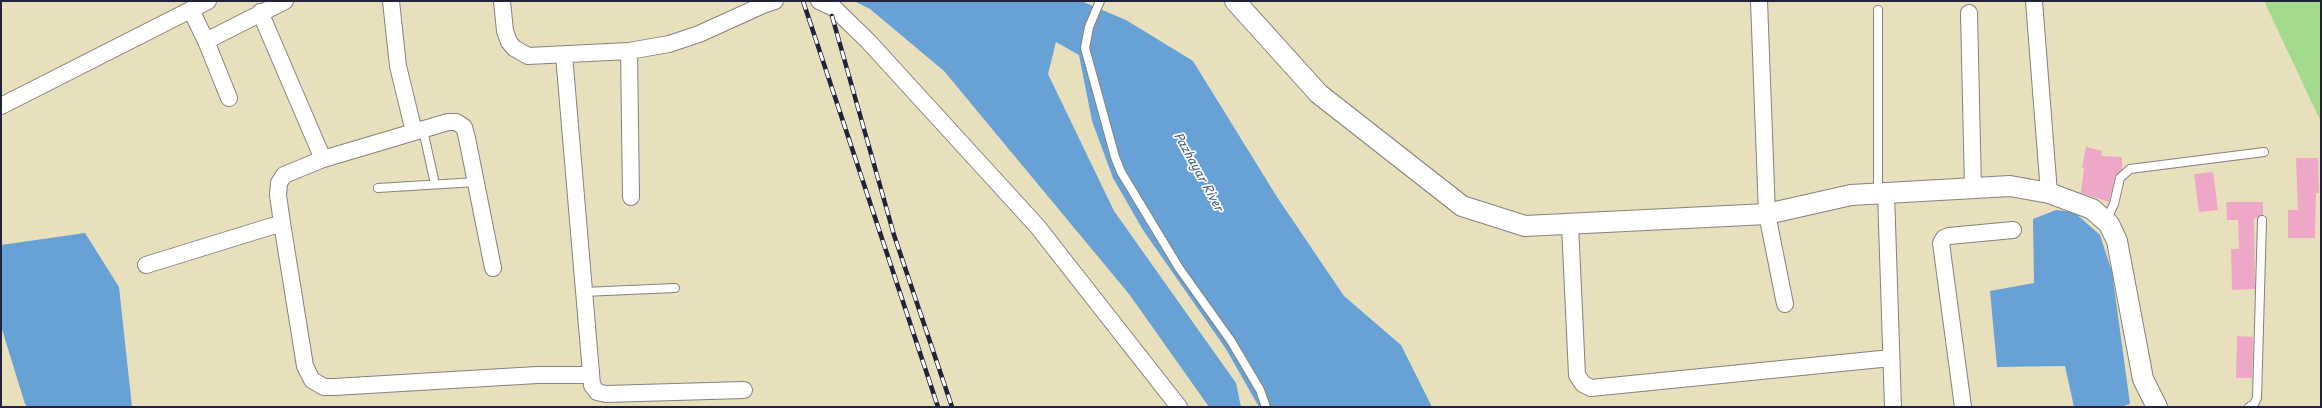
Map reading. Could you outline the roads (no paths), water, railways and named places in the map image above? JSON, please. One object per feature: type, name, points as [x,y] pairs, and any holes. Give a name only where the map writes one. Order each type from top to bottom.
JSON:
[{"type":"street","points":[[1,106],[208,1]]},
{"type":"street","points":[[206,41],[260,12],[285,1]]},
{"type":"street","points":[[391,1],[398,66],[418,131]]},
{"type":"street","points":[[502,1],[505,31],[514,48],[528,56],[629,51],[669,44],[699,34],[763,4],[775,1]]},
{"type":"street","points":[[819,1],[834,8],[868,41],[1038,226],[1179,407]]},
{"type":"street","points":[[1235,1],[1319,94],[1462,206],[1525,226],[1570,225],[1767,214],[1851,195],[2010,186],[2049,193],[2092,209],[2106,221],[2118,240],[2143,379],[2157,407]]},
{"type":"street","points":[[1759,1],[1767,214],[1784,304]]},
{"type":"street","points":[[2034,1],[2049,193]]},
{"type":"street","points":[[191,10],[206,41],[229,98]]},
{"type":"street","points":[[260,12],[323,159]]},
{"type":"street","points":[[1969,13],[1973,188]]},
{"type":"street","points":[[629,51],[631,197]]},
{"type":"street","points":[[564,55],[592,385],[598,392],[606,394],[744,390]]},
{"type":"street","points":[[493,268],[464,127],[456,122],[448,122],[323,159],[284,175],[279,183],[278,195],[305,366],[312,380],[324,387],[537,375],[590,375]]},
{"type":"street","points":[[1882,194],[1893,407]]},
{"type":"street","points":[[146,265],[282,223]]},
{"type":"street","points":[[1570,225],[1577,375],[1582,384],[1591,388],[1891,358]]},
{"type":"street","points":[[1963,407],[1941,243],[1944,238],[1949,236],[2013,230]]},
{"type":"lane","points":[[1100,1],[1089,27],[1086,48],[1121,172],[1179,268],[1231,341],[1260,390],[1266,407]]},
{"type":"lane","points":[[1878,10],[1882,194]]},
{"type":"lane","points":[[418,131],[435,184]]},
{"type":"lane","points":[[2106,221],[2114,204],[2120,178],[2130,169],[2264,152]]},
{"type":"lane","points":[[378,188],[476,182]]},
{"type":"lane","points":[[2249,407],[2254,404],[2257,398],[2262,220]]},
{"type":"lane","points":[[583,292],[675,288]]},
{"type":"water","name":"Pazhayar River","points":[[854,1],[1081,1],[1126,20],[1193,61],[1277,197],[1344,296],[1401,345],[1432,407],[1259,407],[1226,349],[1143,230],[1113,178],[1092,121],[1079,55],[1056,42],[1048,74],[1114,211],[1236,383],[1241,407],[1209,407],[1129,294],[944,71],[870,9]]},
{"type":"water","points":[[2056,210],[2074,212],[2100,235],[2112,272],[2130,404],[2120,407],[2074,407],[2065,366],[1997,367],[1990,291],[2034,283],[2033,219]]},
{"type":"water","points":[[85,233],[119,287],[132,407],[28,407],[25,404],[1,326],[1,245]]},
{"type":"railway","points":[[803,1],[938,407]]},
{"type":"railway","points":[[832,16],[894,235],[952,407]]}]
